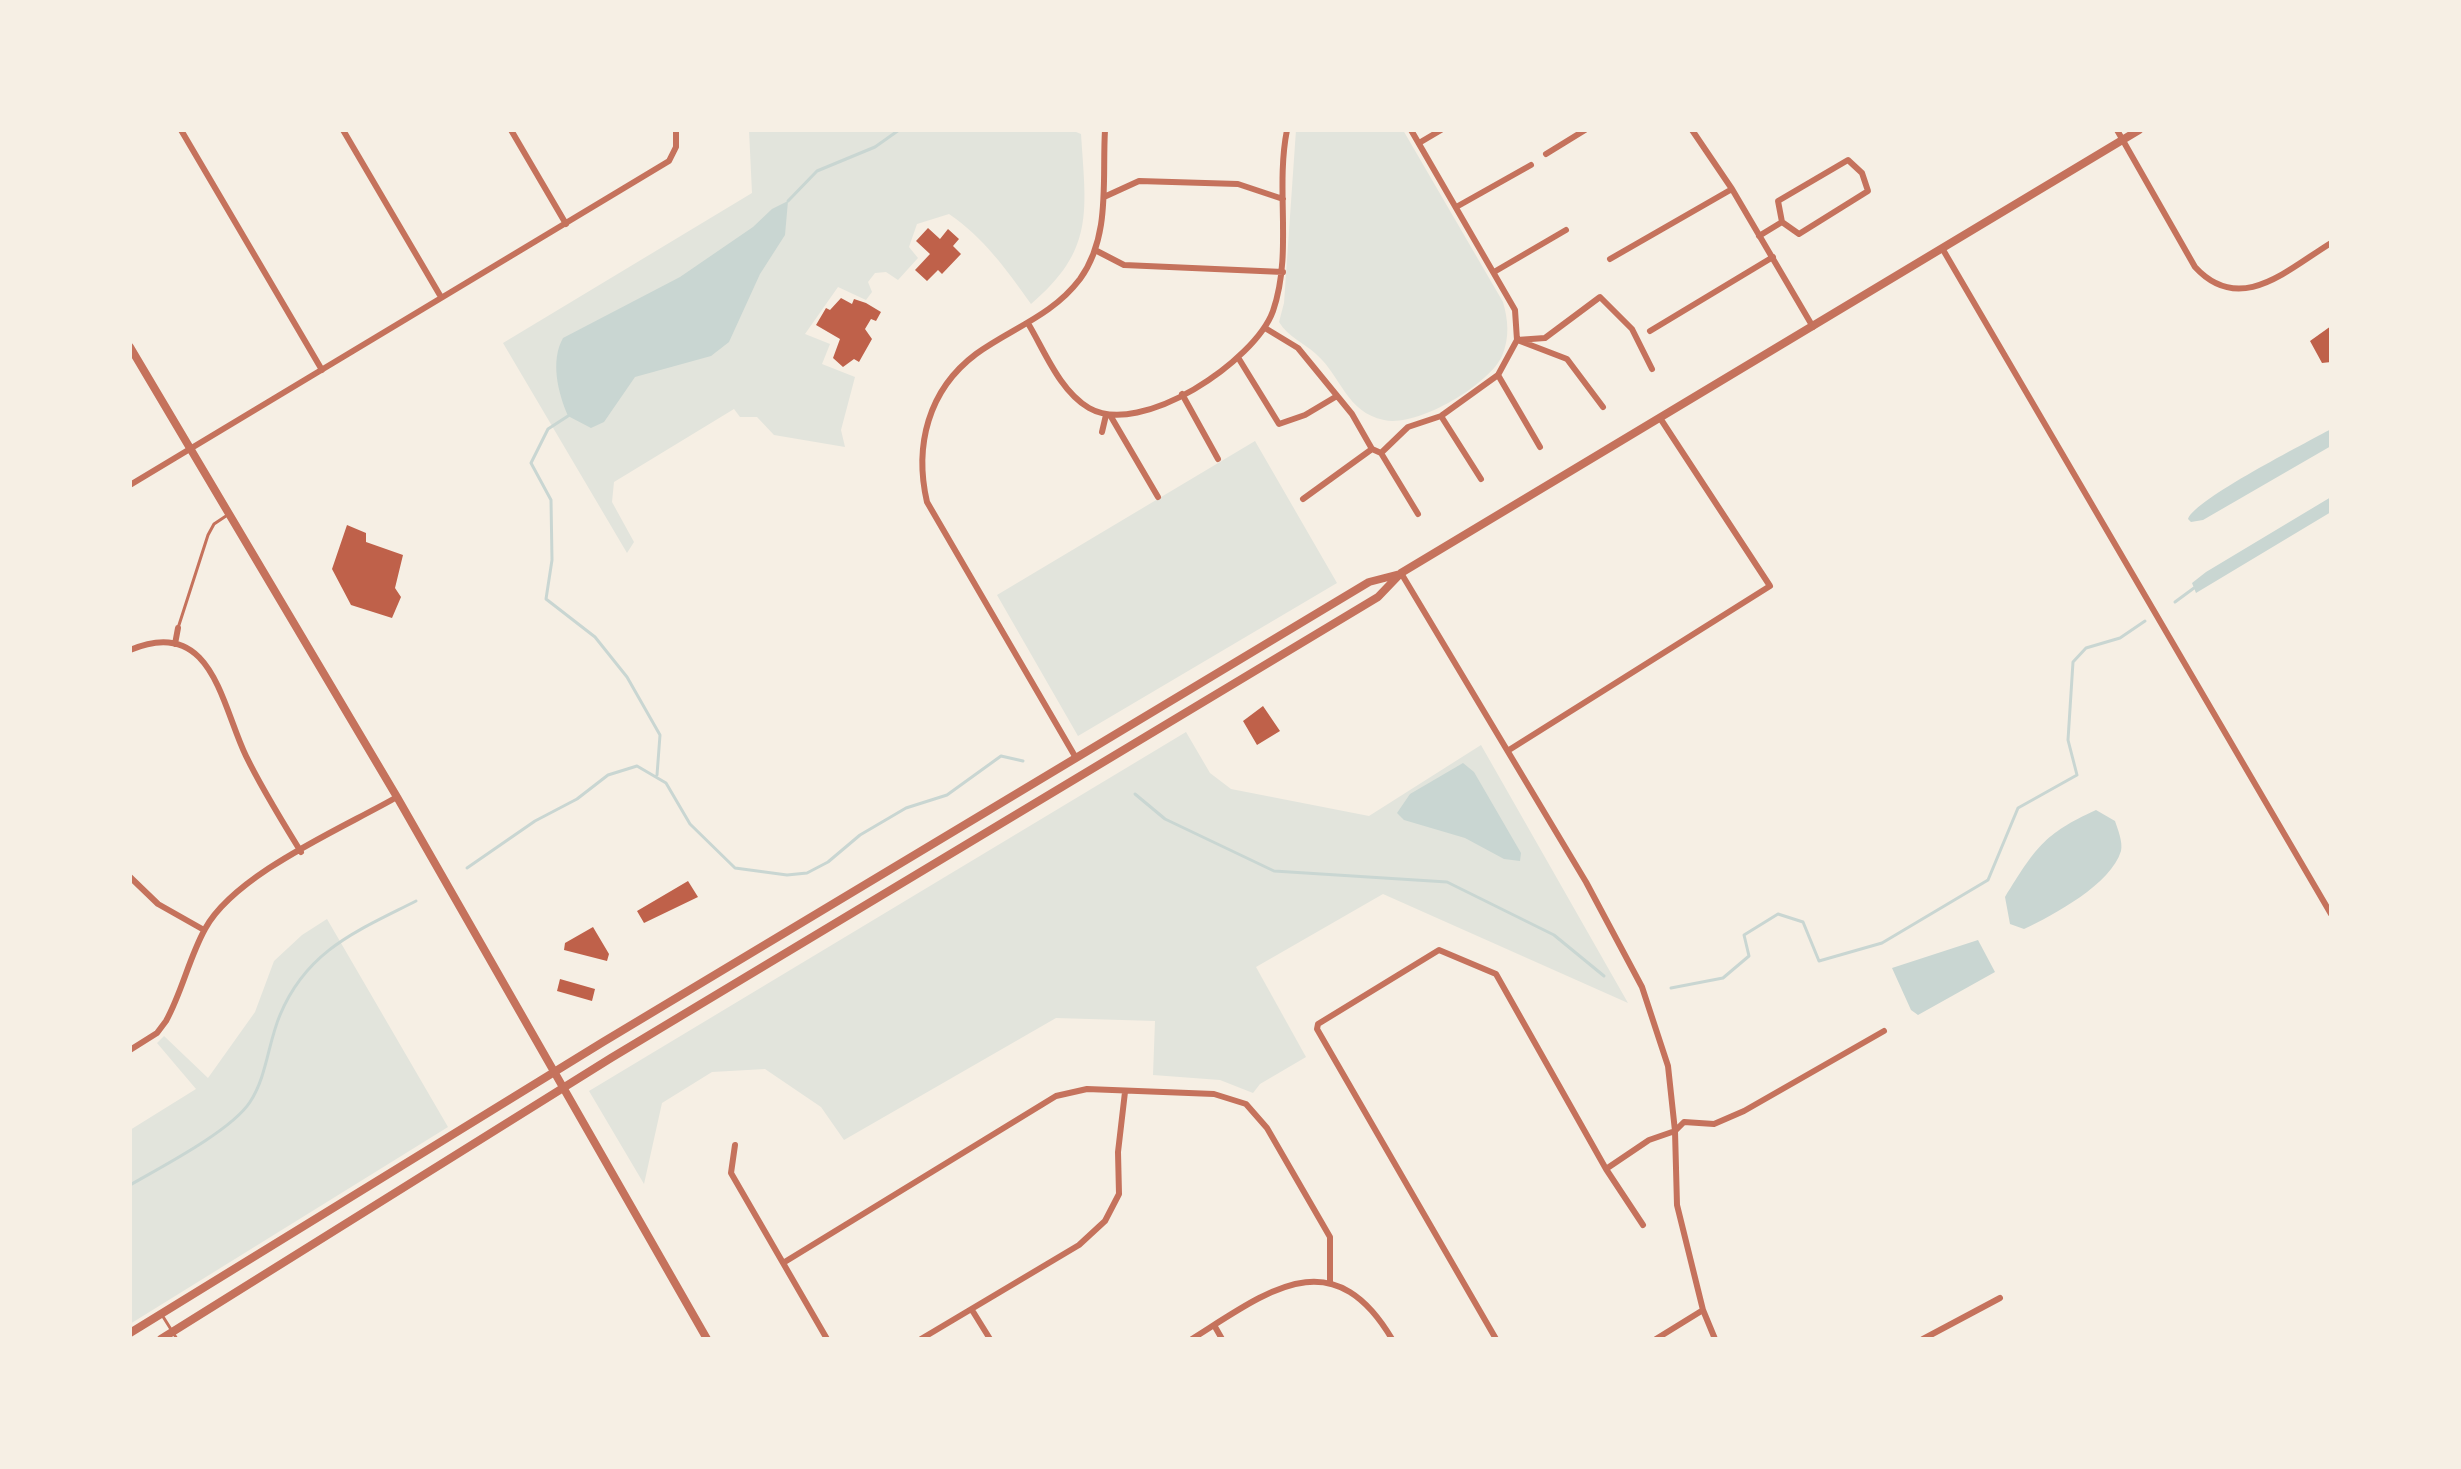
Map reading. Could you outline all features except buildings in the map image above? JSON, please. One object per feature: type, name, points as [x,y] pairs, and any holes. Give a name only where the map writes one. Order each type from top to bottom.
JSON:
[{"type":"street","points":[[181,130],[322,370]]},
{"type":"street","points":[[343,130],[441,297]]},
{"type":"street","points":[[511,130],[566,224]]},
{"type":"street","points":[[130,485],[669,161],[676,147],[676,130]]},
{"type":"street","points":[[1085,772],[927,502],[921,479],[921,441],[947,383],[976,355],[1029,325],[1057,304],[1081,278],[1095,250],[1104,197],[1105,130]]},
{"type":"street","points":[[1029,325],[1065,387],[1088,407],[1108,415],[1129,416],[1149,412],[1239,359],[1265,328],[1283,272],[1287,130]]},
{"type":"street","points":[[1381,453],[1408,427],[1441,416],[1498,375],[1517,340],[1515,310],[1458,206],[1411,130]]},
{"type":"street","points":[[1419,143],[1441,130]]},
{"type":"street","points":[[1546,154],[1585,130]]},
{"type":"street","points":[[1692,130],[1732,189],[1813,327]]},
{"type":"street","points":[[2117,130],[2195,267],[2210,283],[2229,290],[2257,288],[2331,243]]},
{"type":"street","points":[[130,1333],[553,1072],[1369,582],[1401,573],[2139,130]]},
{"type":"street","points":[[1848,160],[1862,173],[1868,191],[1799,234],[1782,222],[1778,201],[1848,160]]},
{"type":"street","points":[[1458,206],[1531,165]]},
{"type":"street","points":[[1104,197],[1139,181],[1238,184],[1283,199]]},
{"type":"street","points":[[1610,259],[1732,189]]},
{"type":"street","points":[[1759,236],[1782,222]]},
{"type":"street","points":[[1494,272],[1566,230]]},
{"type":"street","points":[[1942,248],[2331,914]]},
{"type":"street","points":[[1095,250],[1124,265],[1283,272]]},
{"type":"street","points":[[1650,331],[1773,257]]},
{"type":"street","points":[[1517,340],[1545,338],[1600,297],[1632,329],[1652,369]]},
{"type":"street","points":[[1265,328],[1298,348],[1337,396],[1372,449],[1381,453],[1418,514]]},
{"type":"street","points":[[1517,340],[1567,359],[1603,407]]},
{"type":"street","points":[[130,347],[397,797],[707,1339]]},
{"type":"street","points":[[1239,359],[1279,424],[1317,409],[1337,396]]},
{"type":"street","points":[[1498,375],[1540,447]]},
{"type":"street","points":[[1182,394],[1218,459]]},
{"type":"street","points":[[1102,432],[1108,415]]},
{"type":"street","points":[[1108,415],[1158,497]]},
{"type":"street","points":[[1441,416],[1481,479]]},
{"type":"street","points":[[1509,750],[1770,586],[1660,418]]},
{"type":"street","points":[[1303,499],[1372,449]]},
{"type":"street","points":[[1401,573],[1621,942],[1642,987],[1668,1066],[1675,1131],[1677,1205],[1703,1310],[1715,1339]]},
{"type":"street","points":[[161,1339],[175,1335],[562,1088],[1378,597],[1401,573]]},
{"type":"street","points":[[175,644],[178,628]]},
{"type":"street","points":[[130,650],[157,642],[175,644],[199,656],[213,673],[255,774],[301,852]]},
{"type":"street","points":[[130,1050],[157,1033],[166,1021],[204,930],[240,889],[397,797]]},
{"type":"street","points":[[130,877],[158,904],[204,930]]},
{"type":"street","points":[[1496,1339],[1317,1029],[1318,1024],[1439,950],[1496,974],[1606,1169],[1643,1225]]},
{"type":"street","points":[[1606,1169],[1649,1140],[1675,1131],[1684,1122],[1714,1124],[1744,1111],[1884,1031]]},
{"type":"street","points":[[783,1263],[1056,1096],[1087,1089],[1214,1094],[1246,1104],[1267,1128],[1330,1237],[1330,1282]]},
{"type":"street","points":[[921,1339],[1079,1245],[1105,1221],[1119,1194],[1118,1152],[1125,1092]]},
{"type":"street","points":[[735,1145],[731,1173],[827,1339]]},
{"type":"street","points":[[1192,1339],[1296,1281],[1330,1282],[1364,1299],[1392,1339]]},
{"type":"street","points":[[1923,1339],[2000,1298]]},
{"type":"street","points":[[972,1310],[990,1339]]},
{"type":"street","points":[[1656,1339],[1703,1310]]},
{"type":"street","points":[[1214,1325],[1222,1339]]},
{"type":"lane","points":[[178,628],[208,535],[214,524],[229,514]]},
{"type":"lane","points":[[161,1313],[175,1335]]},
{"type":"shaded area","points":[[749,130],[1071,130],[1081,134],[1084,185],[1082,228],[1067,265],[1031,304],[1003,266],[962,223],[949,214],[917,224],[909,247],[918,258],[898,280],[886,272],[875,273],[868,282],[872,292],[866,300],[838,287],[805,334],[830,344],[822,364],[855,377],[841,430],[845,447],[774,435],[757,417],[740,417],[734,409],[614,482],[612,502],[634,542],[627,553],[503,343],[752,193]]},
{"type":"shaded area","points":[[1296,130],[1403,130],[1503,302],[1507,329],[1502,356],[1483,379],[1450,402],[1398,421],[1371,416],[1353,402],[1325,363],[1291,336],[1279,322],[1284,303]]},
{"type":"shaded area","points":[[788,201],[785,235],[760,274],[729,342],[711,356],[635,377],[604,422],[591,428],[568,416],[556,367],[563,338],[680,277],[753,227],[772,209]]},
{"type":"shaded area","points":[[2331,429],[2331,446],[2203,520],[2191,522],[2188,519],[2195,510],[2230,485]]},
{"type":"shaded area","points":[[1255,441],[1337,583],[1078,736],[997,595]]},
{"type":"shaded area","points":[[2331,497],[2331,512],[2196,593],[2192,583],[2206,572]]},
{"type":"shaded area","points":[[1186,732],[1210,773],[1231,789],[1369,816],[1481,745],[1628,1003],[1383,894],[1256,967],[1306,1057],[1260,1084],[1253,1093],[1220,1080],[1153,1075],[1155,1021],[1056,1018],[844,1140],[821,1107],[765,1069],[712,1072],[662,1103],[644,1184],[589,1091]]},
{"type":"shaded area","points":[[1463,763],[1474,772],[1521,853],[1520,861],[1504,859],[1465,838],[1404,820],[1397,813],[1410,794]]},
{"type":"shaded area","points":[[2096,810],[2115,821],[2120,836],[2121,851],[2106,875],[2050,916],[2024,929],[2010,924],[2005,897],[2033,855],[2052,835]]},
{"type":"shaded area","points":[[327,919],[448,1127],[130,1324],[130,1130],[196,1089],[157,1043],[164,1036],[208,1078],[255,1012],[274,961],[302,935]]},
{"type":"shaded area","points":[[1978,940],[1995,972],[1918,1015],[1911,1010],[1892,968]]},
{"type":"waterway","points":[[788,201],[817,171],[875,147],[899,130]]},
{"type":"waterway","points":[[568,416],[548,429],[531,463],[551,500],[552,560],[546,599],[595,637],[627,677],[660,735],[657,775]]},
{"type":"waterway","points":[[2175,602],[2194,588]]},
{"type":"waterway","points":[[1671,988],[1723,978],[1749,956],[1744,935],[1778,914],[1803,922],[1819,961],[1882,943],[1988,880],[2018,808],[2077,775],[2068,740],[2073,662],[2086,648],[2120,638],[2145,621]]},
{"type":"waterway","points":[[467,868],[535,821],[577,799],[608,775],[637,766],[666,783],[690,824],[735,868],[787,875],[807,873],[828,862],[860,835],[906,808],[947,795],[1001,756],[1023,761]]},
{"type":"waterway","points":[[1135,794],[1165,819],[1274,871],[1447,882],[1554,935],[1604,976]]},
{"type":"waterway","points":[[130,1185],[212,1136],[241,1113],[256,1092],[280,1015],[291,993],[319,958],[354,933],[416,901]]}]
